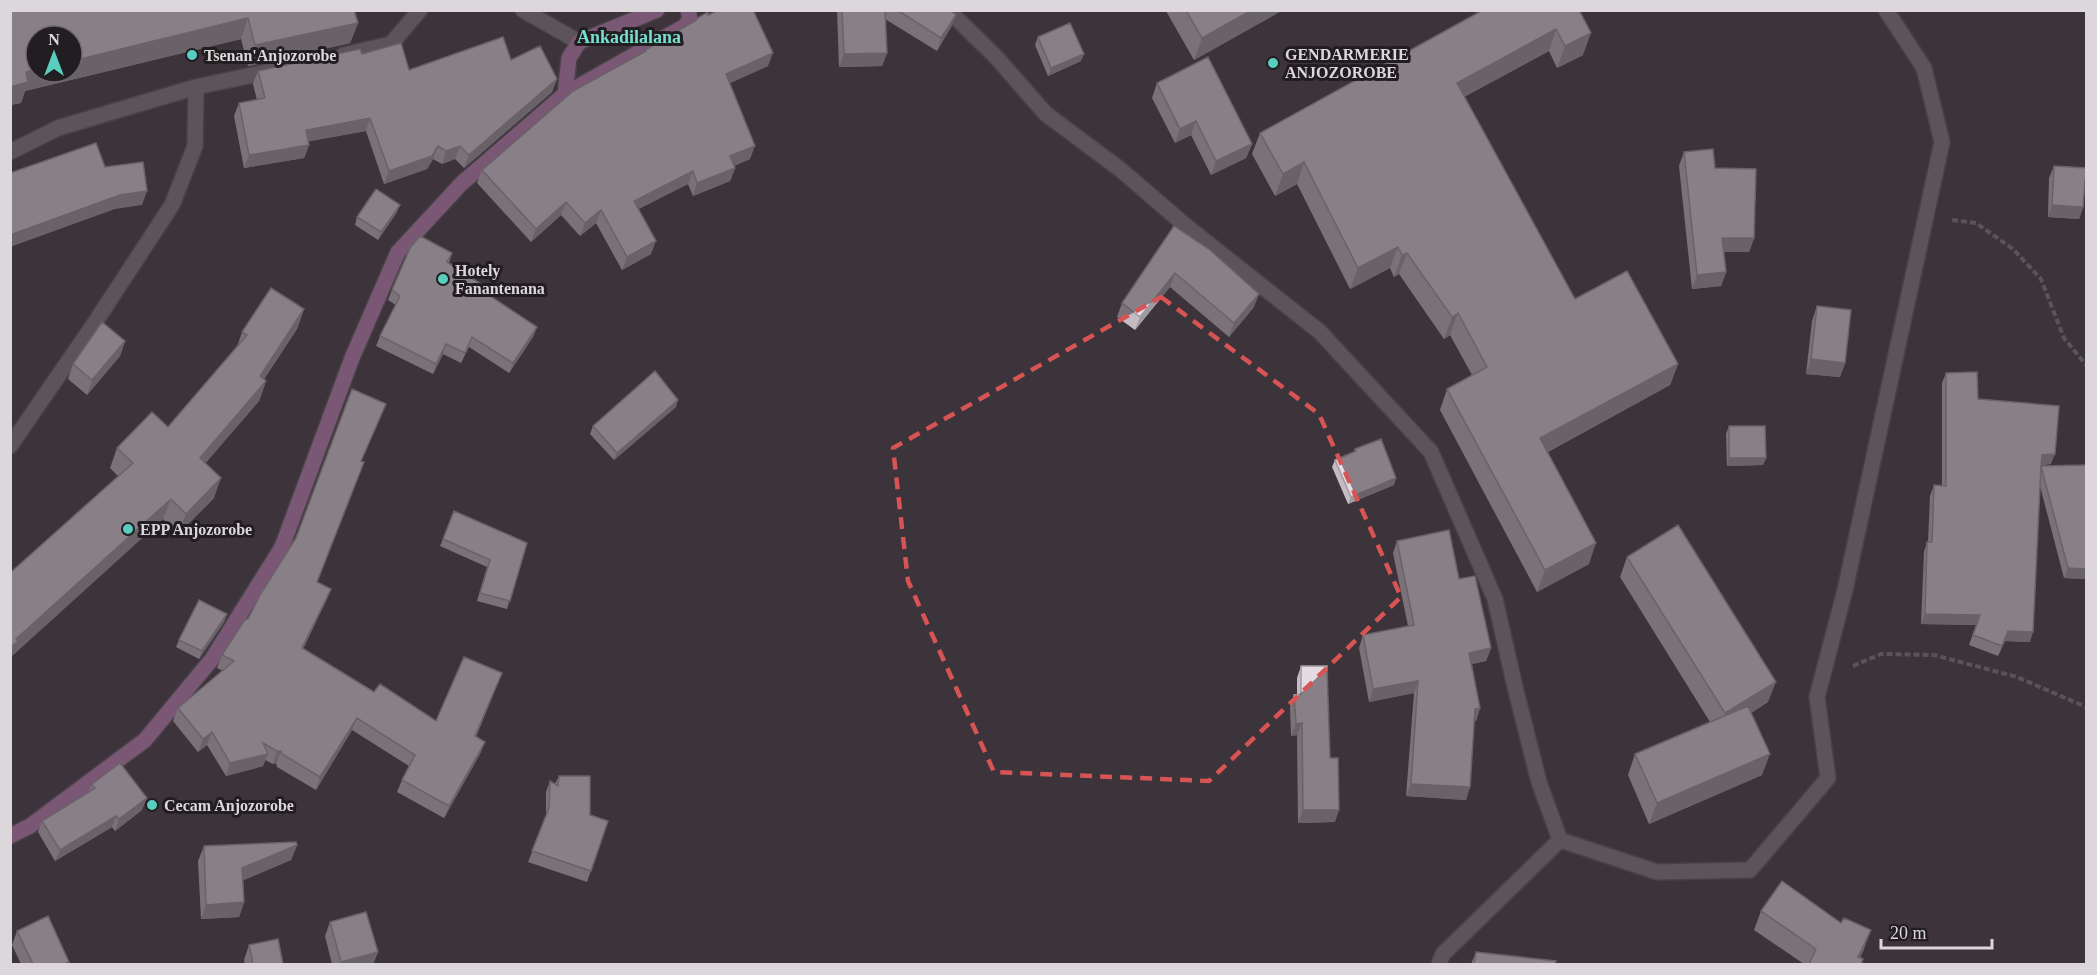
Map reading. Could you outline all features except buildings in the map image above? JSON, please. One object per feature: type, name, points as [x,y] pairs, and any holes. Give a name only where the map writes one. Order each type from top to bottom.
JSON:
[{"type":"main road","points":[[564,94],[569,58],[579,42],[657,10]]},
{"type":"main road","points":[[10,836],[30,826],[145,740],[212,659],[282,547],[352,358],[398,252],[462,183],[564,94],[685,26],[690,19],[688,10]]},
{"type":"street","points":[[333,57],[390,44],[420,10]]},
{"type":"street","points":[[523,10],[579,42]]},
{"type":"street","points":[[948,10],[996,57],[1046,114],[1121,170],[1196,234],[1320,332],[1431,452],[1495,599],[1539,783],[1560,840]]},
{"type":"street","points":[[1560,840],[1657,872],[1750,870],[1828,778],[1817,697],[1845,590],[1942,142],[1924,68],[1886,10]]},
{"type":"street","points":[[10,152],[58,128],[196,87],[288,67]]},
{"type":"street","points":[[10,446],[172,206],[195,146],[196,87]]},
{"type":"street","points":[[1439,964],[1443,954],[1560,840]]},
{"type":"path","points":[[1926,217],[1976,223],[2013,249],[2041,279],[2064,338],[2086,365]]},
{"type":"path","points":[[1817,697],[1835,673],[1881,654],[1934,655],[2017,677],[2086,706]]},
{"type":"highlighted area","points":[[1161,297],[1319,414],[1401,597],[1209,781],[994,772],[908,581],[893,448]]},
{"type":"place","name":"Tsenan'Anjozorobe","points":[[192,55]]},
{"type":"place","name":"GENDARMERIE ANJOZOROBE","points":[[1273,63]]},
{"type":"place","name":"Hotely Fanantenana","points":[[443,279]]},
{"type":"place","name":"EPP Anjozorobe","points":[[128,529]]},
{"type":"place","name":"Cecam Anjozorobe","points":[[152,805]]},
{"type":"district","name":"Ankadilalana","points":[[629,37]]}]
